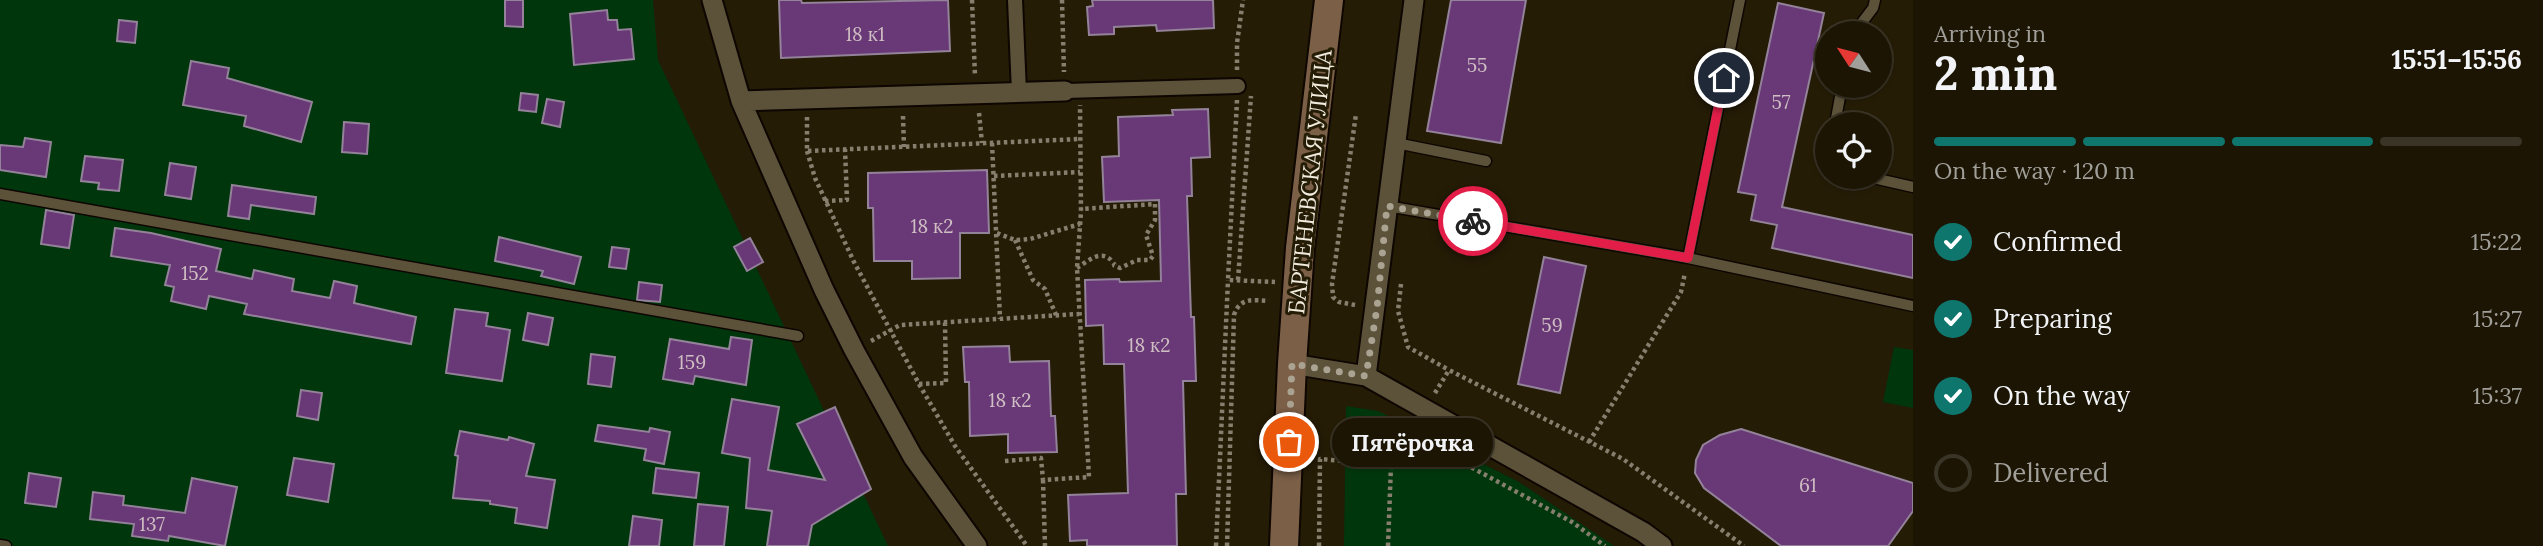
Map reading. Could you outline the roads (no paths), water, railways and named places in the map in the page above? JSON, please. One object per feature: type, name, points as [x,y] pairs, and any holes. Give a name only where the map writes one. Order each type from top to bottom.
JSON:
[{"type":"main road","name":"БАРТЕНЕВСКАЯ УЛИЦА","points":[[1284,546],[1301,234],[1329,0]]},
{"type":"street","points":[[712,0],[741,101],[794,225],[853,350],[913,457],[977,546]]},
{"type":"street","points":[[1016,0],[1019,92]]},
{"type":"street","points":[[1366,376],[1377,308],[1387,206],[1414,0]]},
{"type":"street","points":[[741,101],[1238,86]]},
{"type":"street","points":[[1292,364],[1366,376],[1643,532],[1662,546]]},
{"type":"lane","points":[[1688,258],[1740,0]]},
{"type":"lane","points":[[1863,21],[1873,8],[1875,0]]},
{"type":"lane","points":[[1396,143],[1486,161]]},
{"type":"lane","points":[[1892,182],[1913,187]]},
{"type":"lane","points":[[0,194],[798,336]]},
{"type":"lane","points":[[1387,206],[1688,258],[1913,306]]},
{"type":"lane","points":[[0,545],[6,546]]},
{"type":"place","name":"Пятёрочка","points":[[1289,442]]}]
